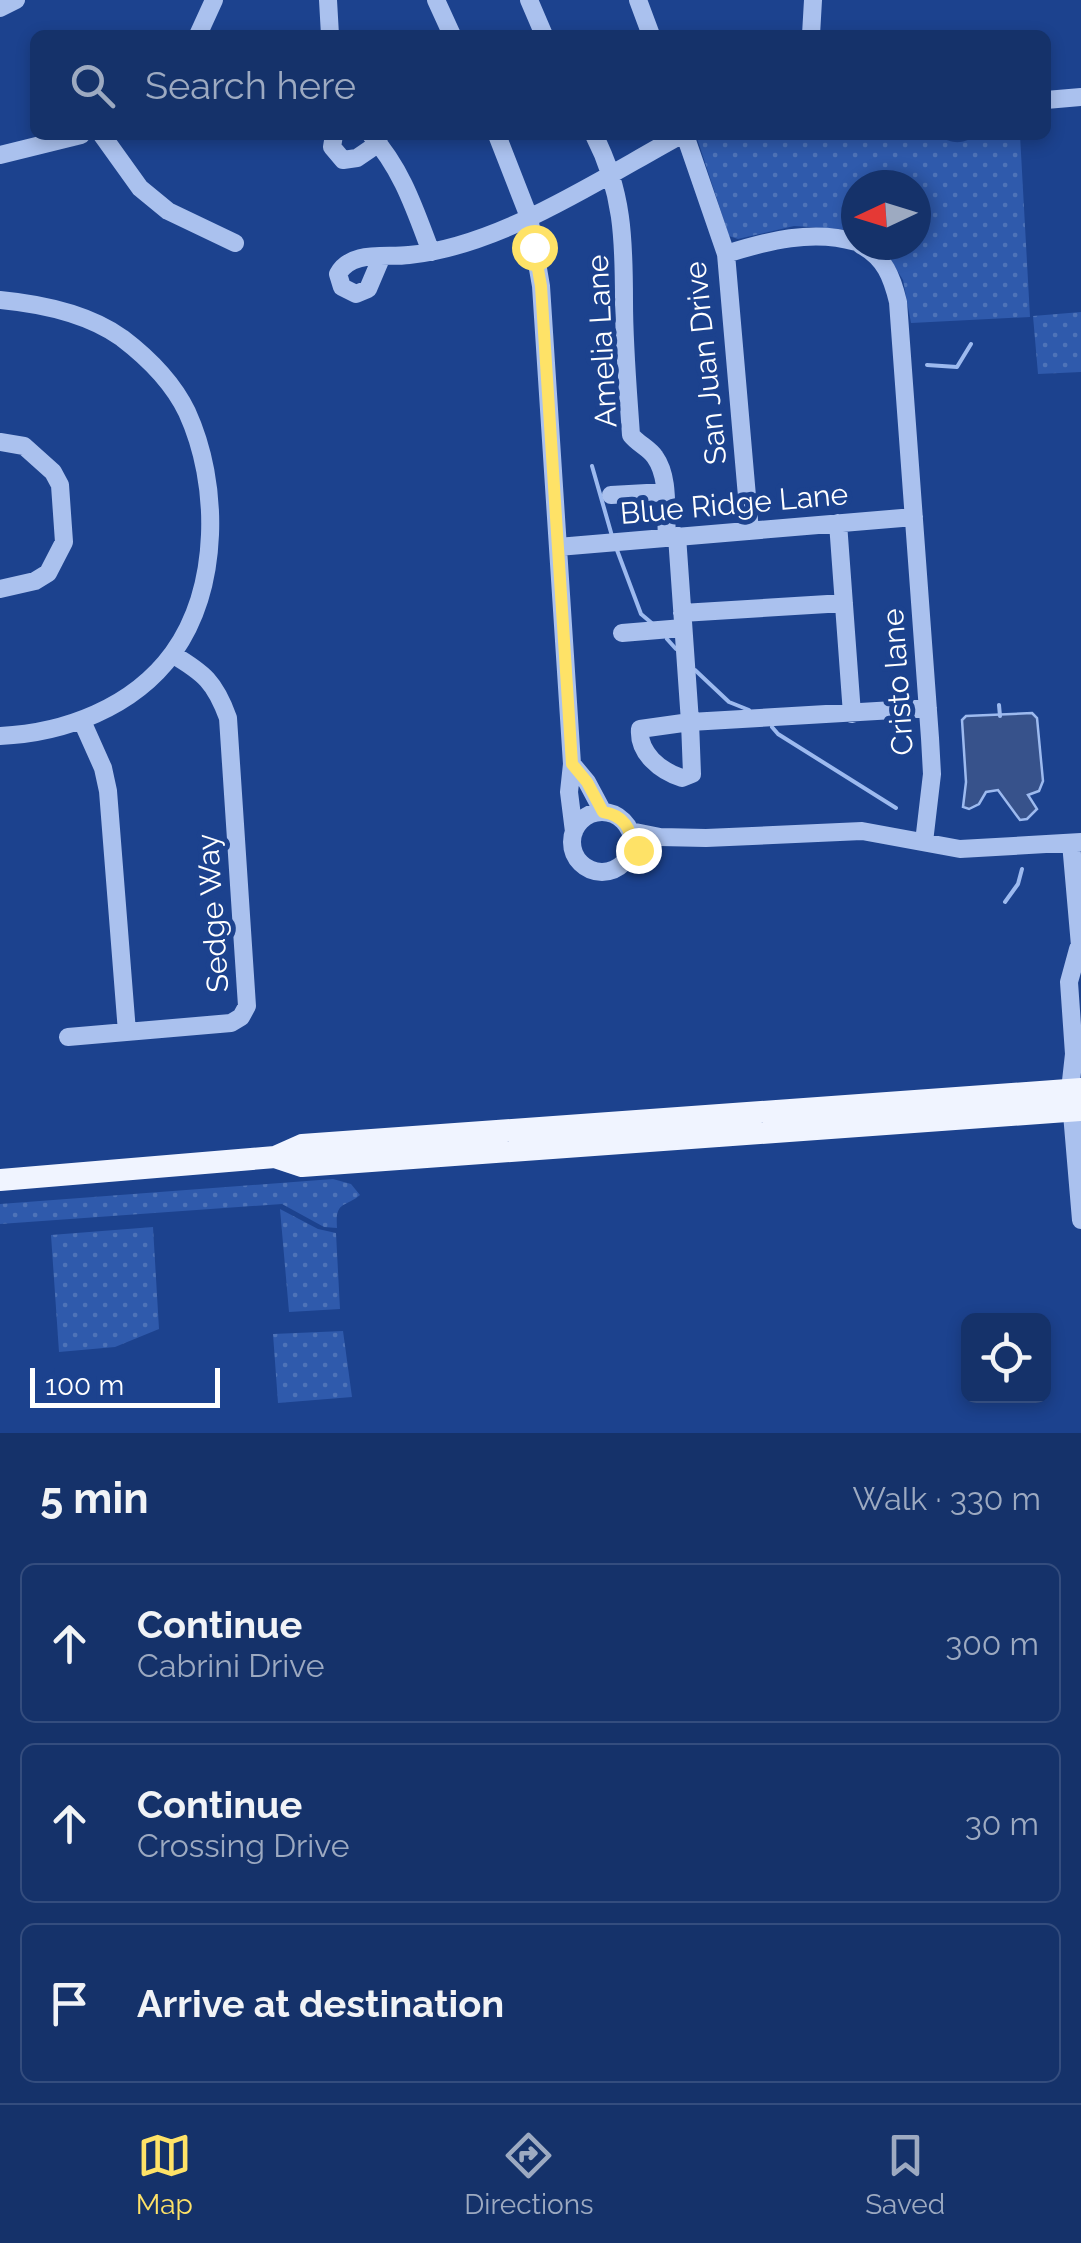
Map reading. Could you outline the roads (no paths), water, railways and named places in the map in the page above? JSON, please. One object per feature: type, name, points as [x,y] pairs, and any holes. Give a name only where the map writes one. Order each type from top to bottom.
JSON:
[{"type":"main road","points":[[0,1180],[274,1157],[302,1144],[1076,1100]]},
{"type":"street","points":[[0,8],[16,0]]},
{"type":"street","points":[[200,30],[214,0]]},
{"type":"street","points":[[328,0],[330,30]]},
{"type":"street","points":[[436,0],[450,30]]},
{"type":"street","points":[[529,0],[542,30]]},
{"type":"street","points":[[638,0],[649,30]]},
{"type":"street","points":[[811,30],[813,0]]},
{"type":"street","points":[[1051,99],[1081,96]]},
{"type":"street","points":[[0,155],[61,140]]},
{"type":"street","points":[[106,140],[140,188],[168,211],[235,243]]},
{"type":"street","points":[[333,140],[332,147],[344,160],[357,158],[374,140]]},
{"type":"street","points":[[376,140],[405,184],[432,252]]},
{"type":"street","points":[[499,140],[529,217],[541,286],[572,764],[569,792],[574,851],[579,860],[596,871],[614,870],[628,858],[631,840],[620,817],[603,812],[586,817],[574,832]]},
{"type":"street","name":"Amelia Lane","points":[[596,140],[621,209],[631,435],[639,446],[654,455],[664,482],[683,620],[690,722],[852,714]]},
{"type":"street","points":[[382,256],[432,252],[512,227],[673,140]]},
{"type":"street","name":"San Juan Drive","points":[[685,140],[726,254],[750,531]]},
{"type":"street","points":[[726,254],[796,238],[841,238]]},
{"type":"street","points":[[878,260],[887,267],[898,302],[914,517]]},
{"type":"street","points":[[0,300],[71,313],[120,337],[171,387],[198,444],[207,488],[209,533],[198,602],[172,654],[123,699],[82,721],[47,731],[0,736]]},
{"type":"street","points":[[0,442],[24,446],[52,472],[60,485],[64,542],[48,573],[0,589]]},
{"type":"street","points":[[612,495],[665,492]]},
{"type":"street","name":"Blue Ridge Lane","points":[[558,547],[914,517]]},
{"type":"street","name":"Cristo lane","points":[[914,517],[932,774],[924,842]]},
{"type":"street","points":[[838,524],[852,714],[928,708]]},
{"type":"street","points":[[622,632],[683,620],[844,603]]},
{"type":"street","name":"Sedge Way","points":[[68,1037],[230,1023],[241,1017],[247,1006],[228,718],[220,696],[206,676],[172,654]]},
{"type":"street","points":[[82,721],[103,768],[108,791],[127,1032]]},
{"type":"street","points":[[572,764],[603,812]]},
{"type":"street","points":[[631,840],[862,830],[960,849],[1076,843],[1080,953],[1069,982],[1081,1220]]},
{"type":"waterway","points":[[927,365],[957,367],[971,344]]},
{"type":"waterway","points":[[592,466],[612,536]]},
{"type":"waterway","points":[[617,550],[641,614],[654,625]]},
{"type":"waterway","points":[[667,639],[676,649]]},
{"type":"waterway","points":[[695,670],[729,702],[749,710]]},
{"type":"waterway","points":[[999,705],[1000,716]]},
{"type":"waterway","points":[[772,727],[896,808]]},
{"type":"waterway","points":[[1005,902],[1018,884],[1022,869]]}]
